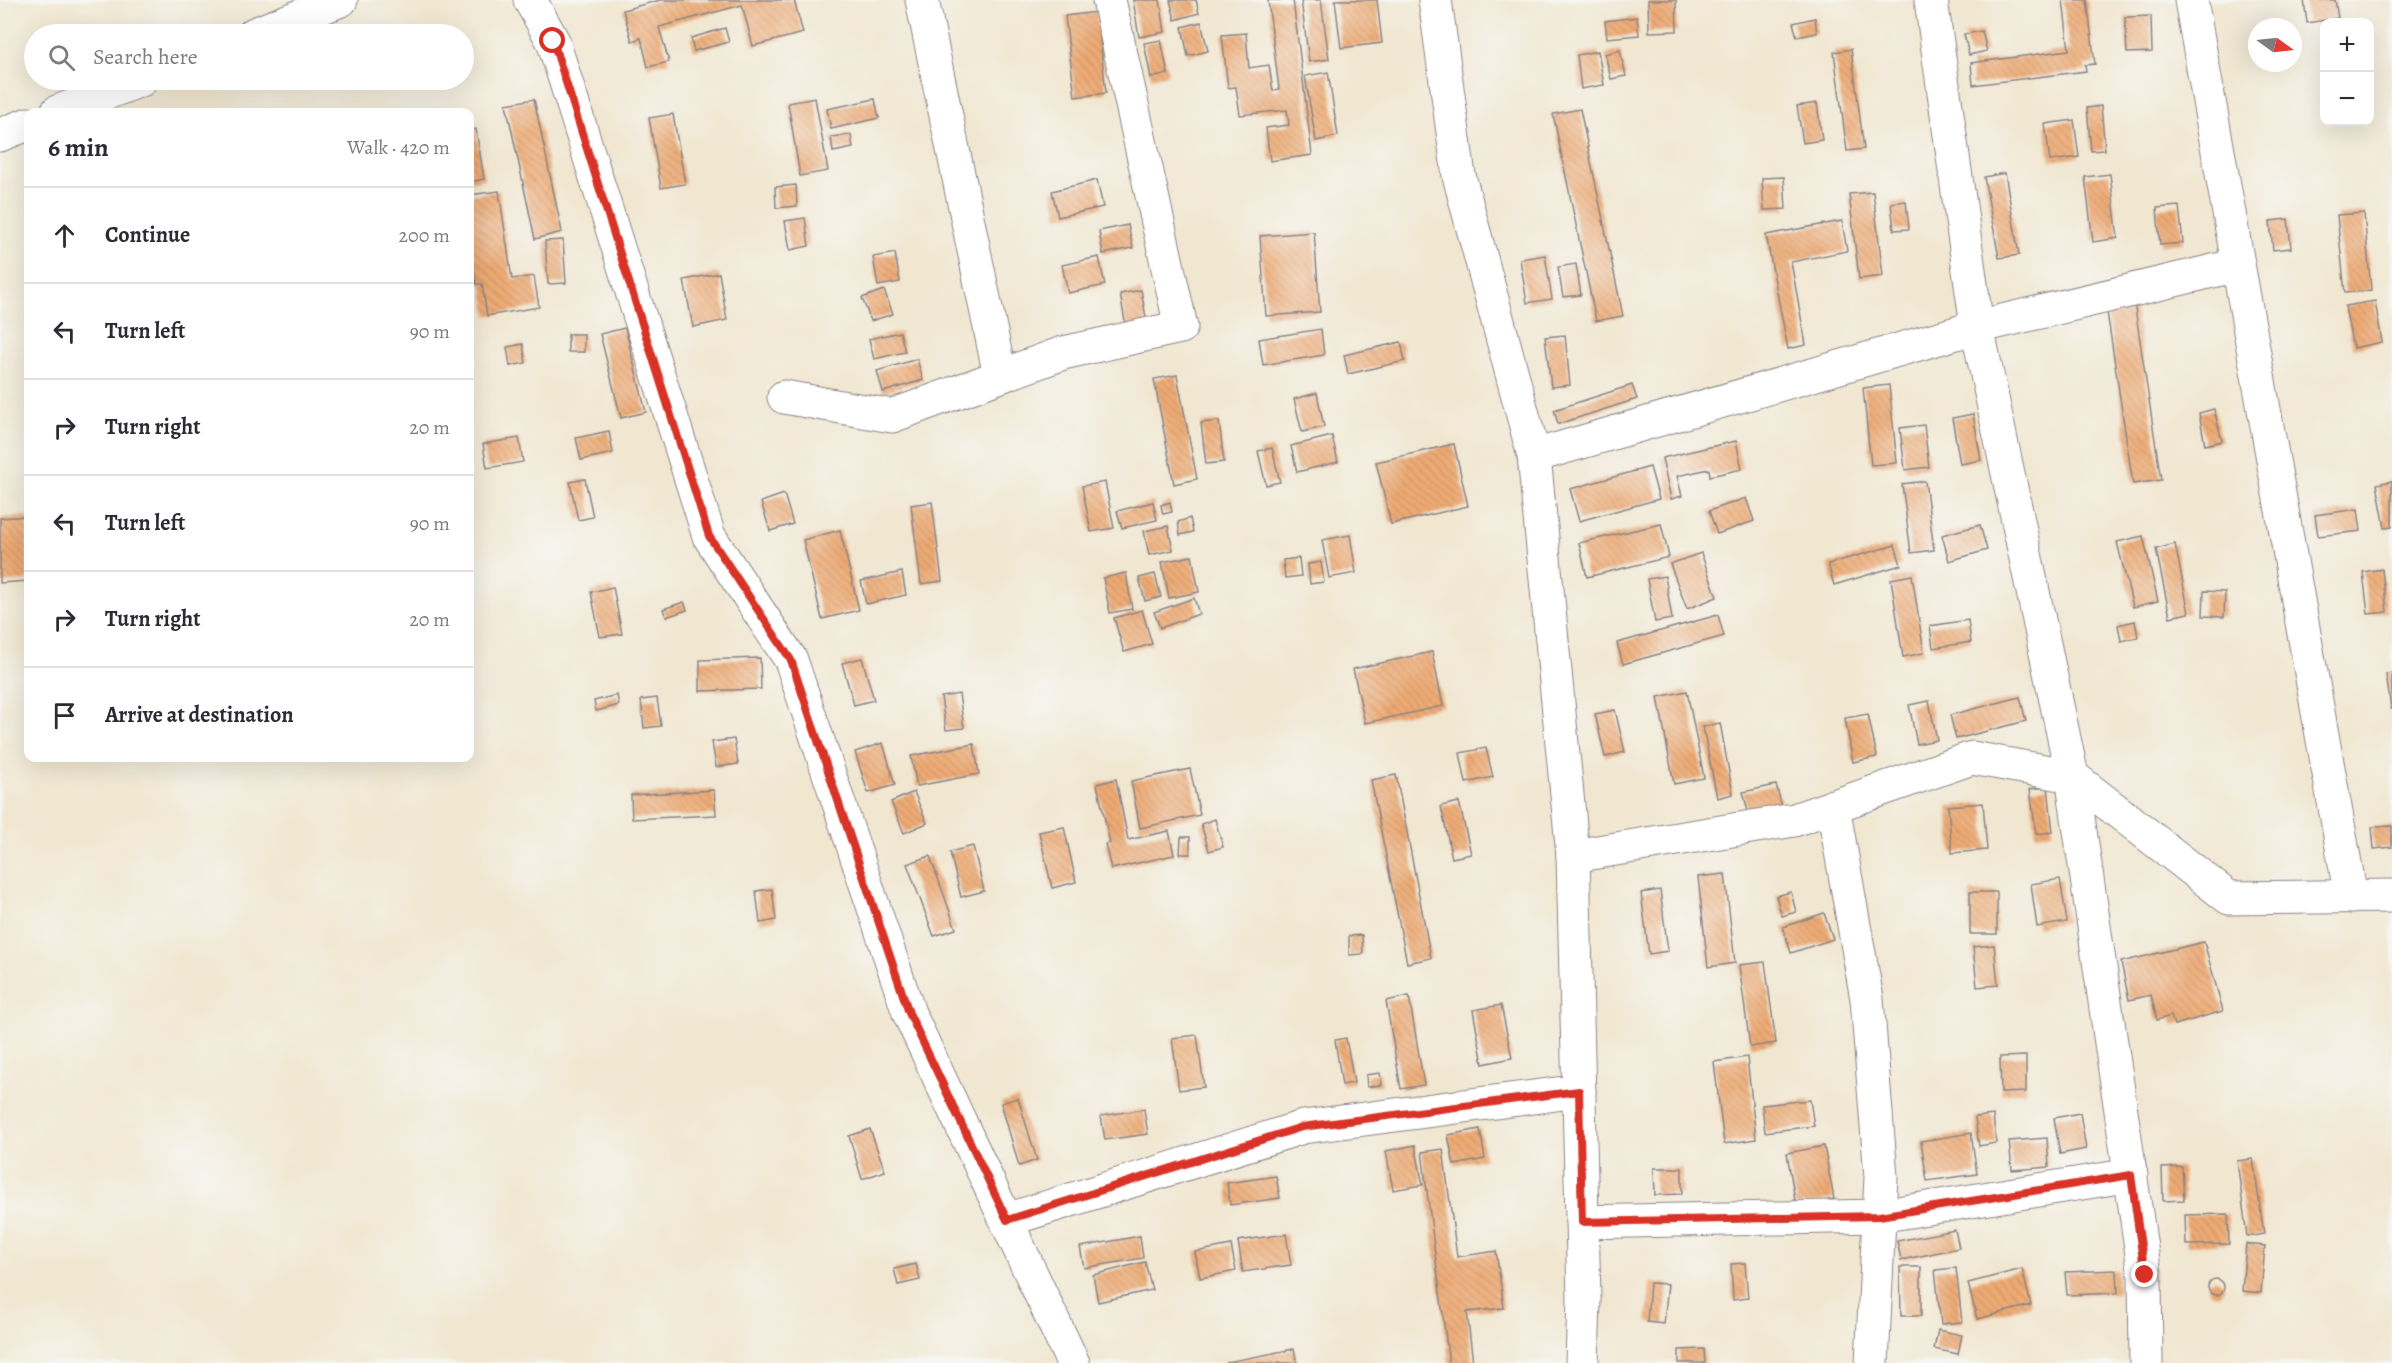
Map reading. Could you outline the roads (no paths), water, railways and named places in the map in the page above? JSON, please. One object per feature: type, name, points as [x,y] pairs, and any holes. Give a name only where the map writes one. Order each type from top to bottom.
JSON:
[{"type":"street","points":[[280,24],[341,0]]},
{"type":"street","points":[[530,0],[553,41],[709,536],[791,660],[909,1013],[1073,1363]]},
{"type":"street","points":[[922,0],[1000,376]]},
{"type":"street","points":[[784,397],[892,416],[1063,353],[1182,327],[1109,0]]},
{"type":"street","points":[[1435,0],[1459,176],[1534,456],[1573,856],[1582,1222],[1582,1363]]},
{"type":"street","points":[[1931,0],[1977,327],[2072,776],[2145,1275],[2146,1363]]},
{"type":"street","points":[[2191,0],[2351,897]]},
{"type":"street","points":[[68,108],[115,90]]},
{"type":"street","points":[[0,135],[24,126]]},
{"type":"street","points":[[1534,456],[1977,327],[2238,265]]},
{"type":"street","points":[[1573,856],[1794,820],[1972,758],[2072,776],[2229,898],[2392,896]]},
{"type":"street","points":[[1833,806],[1867,999],[1881,1177],[1872,1363]]},
{"type":"street","points":[[1007,1220],[1302,1127],[1579,1091]]},
{"type":"street","points":[[1582,1222],[1879,1216],[2131,1175]]}]
